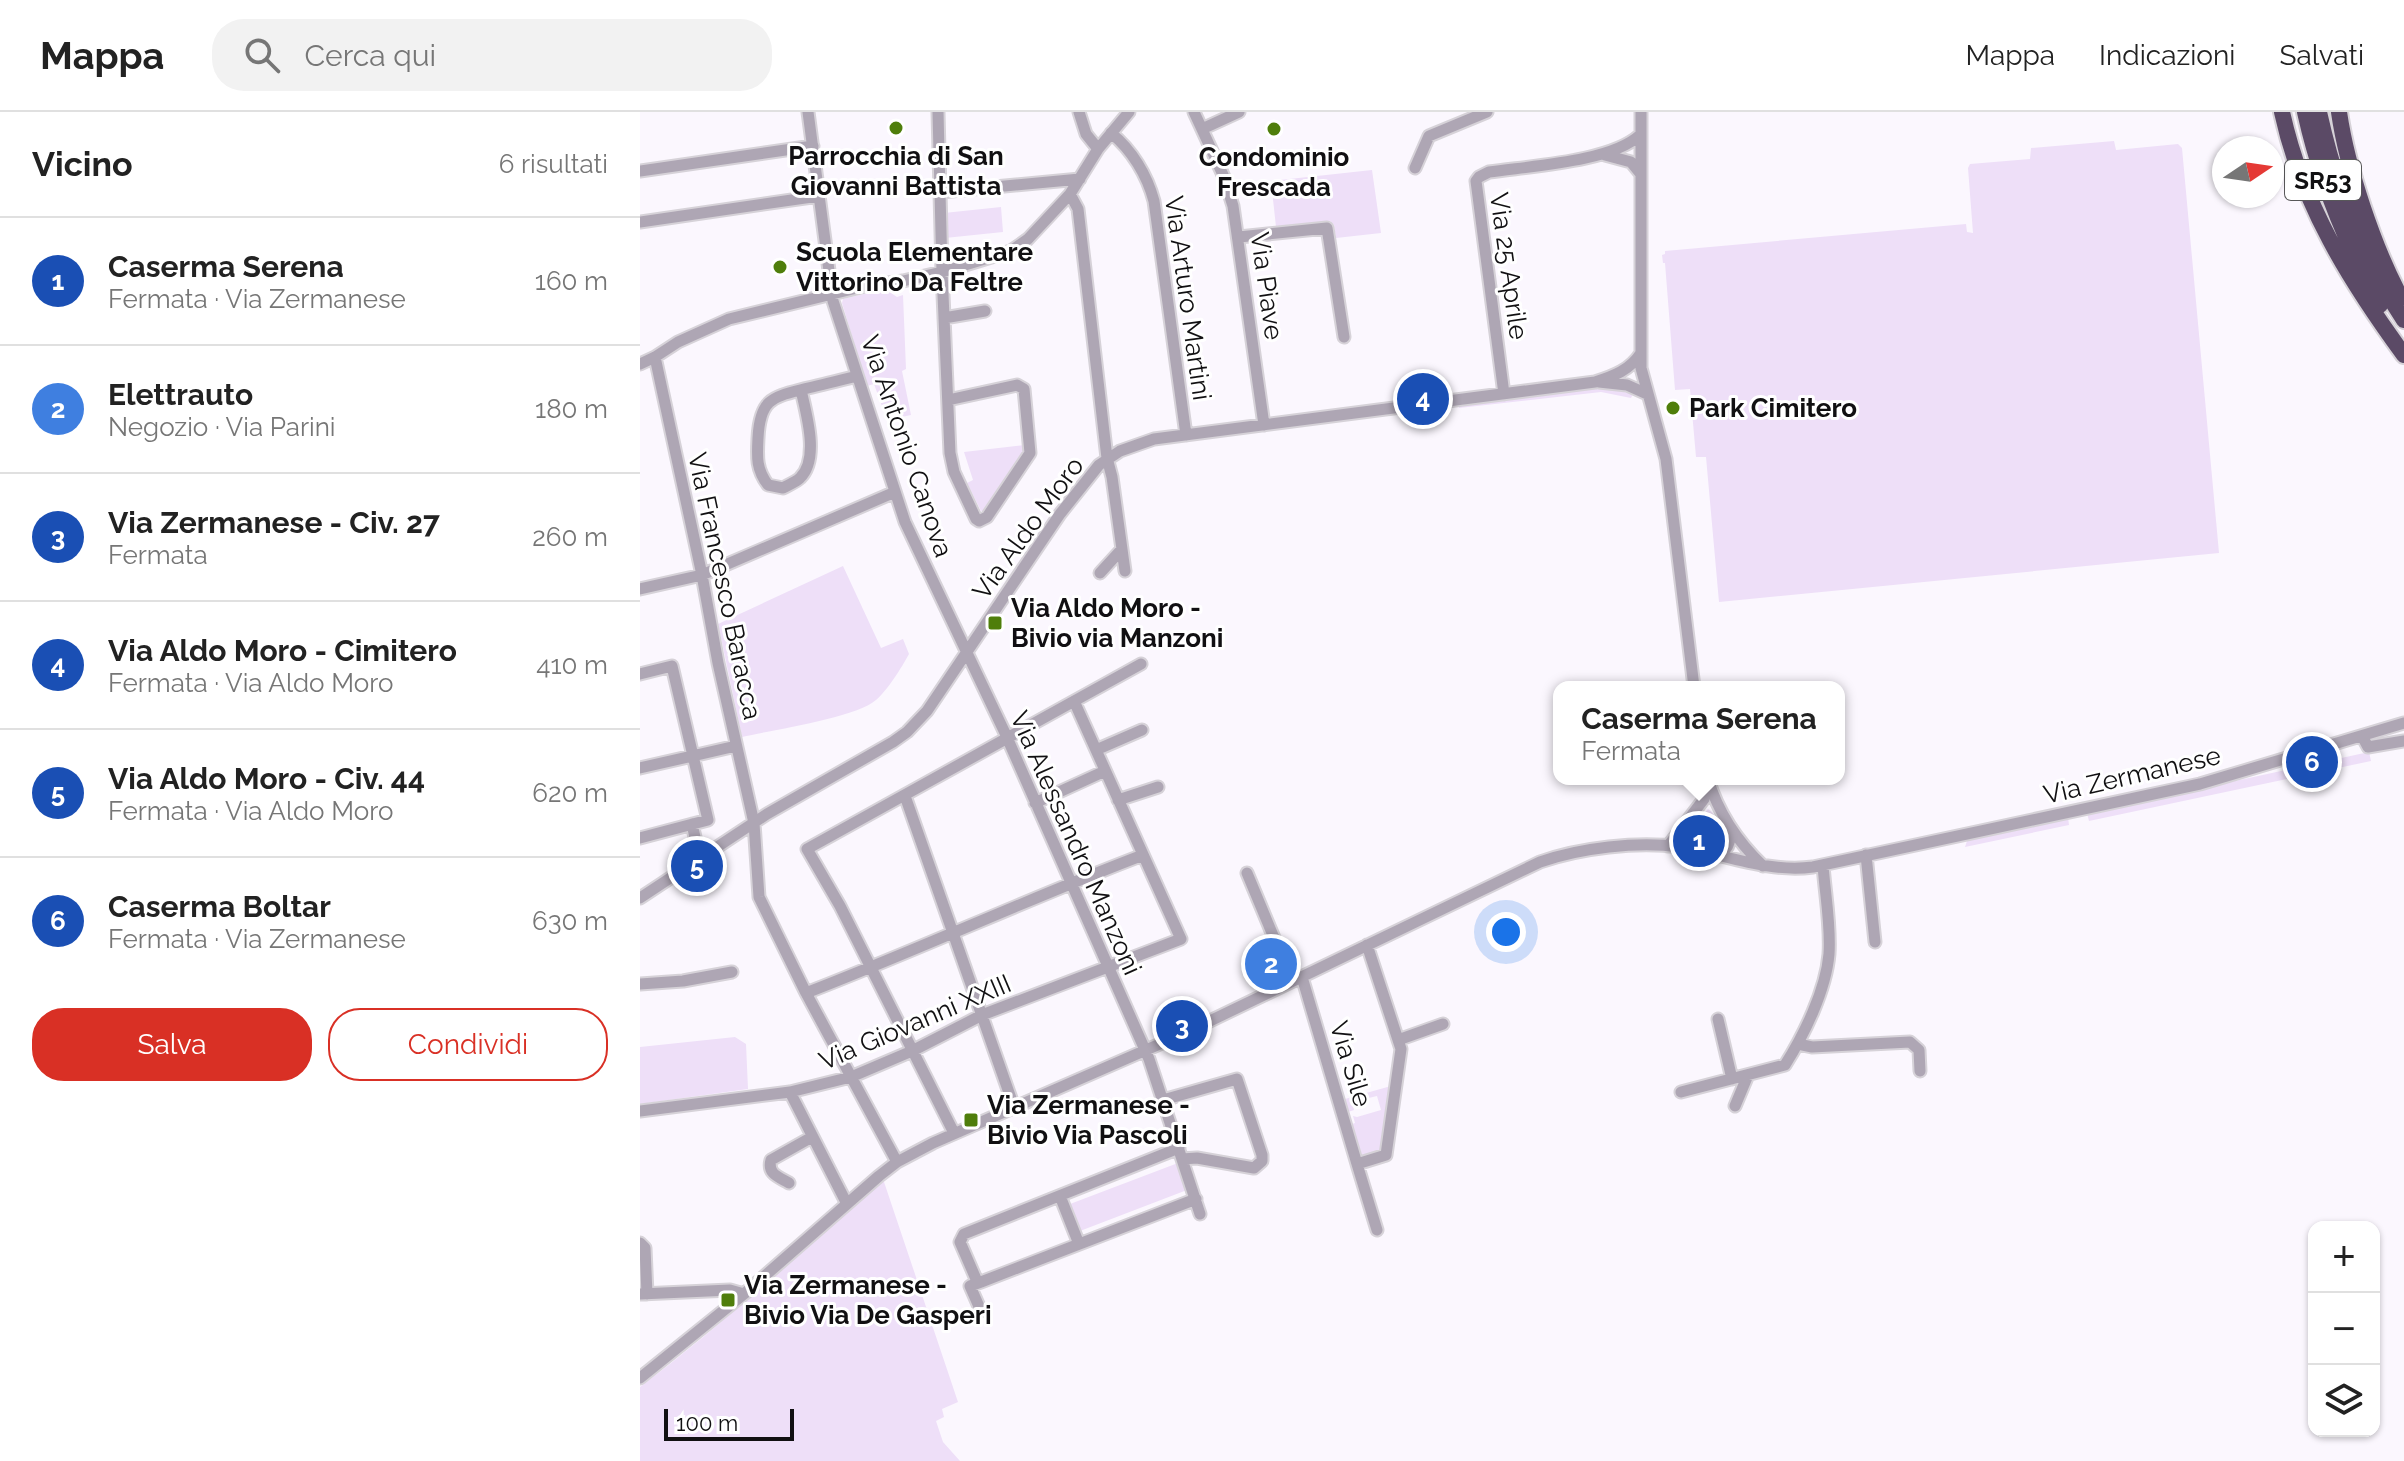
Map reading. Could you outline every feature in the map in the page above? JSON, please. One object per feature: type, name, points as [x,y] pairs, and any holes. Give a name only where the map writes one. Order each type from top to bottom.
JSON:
[{"type":"highway","points":[[2282,112],[2298,168],[2327,238],[2373,313],[2404,355]]},
{"type":"highway","name":"SR53","points":[[2305,112],[2317,163],[2356,243],[2404,320]]},
{"type":"highway","name":"SR53","points":[[2319,112],[2368,284],[2404,343]]},
{"type":"highway","points":[[2339,112],[2348,154],[2374,236],[2404,303]]},
{"type":"street","name":"Via Antonio Canova","points":[[808,112],[833,295],[895,492],[917,551],[966,653]]},
{"type":"street","points":[[938,112],[942,272],[950,453],[954,472],[979,521],[987,517],[1030,453],[1024,389],[1017,385],[948,400]]},
{"type":"street","points":[[1079,112],[1086,134],[1098,149]]},
{"type":"street","points":[[640,364],[678,342],[729,319],[865,286],[942,272],[1011,251],[1020,246],[1070,194],[1098,149],[1129,112]]},
{"type":"street","name":"Via Piave","points":[[1194,112],[1229,190],[1239,237],[1264,425]]},
{"type":"street","points":[[1202,129],[1239,112]]},
{"type":"street","points":[[1415,168],[1429,136],[1487,112]]},
{"type":"street","points":[[1641,112],[1642,374],[1666,459],[1693,681]]},
{"type":"street","name":"Via Arturo Martini","points":[[1111,133],[1140,166],[1154,201],[1186,435]]},
{"type":"street","name":"Via 25 Aprile","points":[[1504,394],[1476,181],[1489,172],[1605,155],[1625,147],[1640,135]]},
{"type":"street","points":[[640,171],[813,146]]},
{"type":"street","points":[[1605,155],[1631,162],[1640,173]]},
{"type":"street","points":[[941,192],[1080,179]]},
{"type":"street","points":[[1070,194],[1078,209],[1107,458],[1125,571]]},
{"type":"street","points":[[640,222],[819,196]]},
{"type":"street","points":[[1239,237],[1327,228],[1344,337]]},
{"type":"street","points":[[944,318],[985,311]]},
{"type":"street","points":[[1626,369],[1641,353]]},
{"type":"street","name":"Via Francesco Baracca","points":[[655,357],[754,823],[759,897],[806,993],[897,1162]]},
{"type":"street","points":[[1595,382],[1626,369],[1636,368],[1642,374]]},
{"type":"street","points":[[1595,382],[1635,384],[1642,374]]},
{"type":"street","points":[[801,390],[809,427],[810,465],[800,478],[783,488],[768,485],[759,473],[757,459],[758,422],[765,406],[776,396],[857,376]]},
{"type":"street","name":"Via Aldo Moro","points":[[640,898],[754,823],[900,738],[927,711],[1060,514],[1107,458],[1142,442],[1186,435],[1595,382]]},
{"type":"street","points":[[1627,385],[1647,394]]},
{"type":"street","points":[[640,589],[702,575],[895,492]]},
{"type":"street","points":[[1100,573],[1122,549]]},
{"type":"street","name":"Via Alessandro Manzoni","points":[[966,653],[1145,1051],[1200,1214]]},
{"type":"street","points":[[954,1133],[840,906],[807,849],[1141,664]]},
{"type":"street","points":[[640,674],[672,666],[708,820],[640,838]]},
{"type":"street","points":[[806,993],[1143,855],[1074,701]]},
{"type":"street","name":"Via Zermanese","points":[[640,1378],[744,1294],[897,1162],[954,1133],[1145,1051],[1540,862],[1584,851],[1668,846],[1763,866],[1795,868],[1823,865],[2200,784],[2404,723]]},
{"type":"street","points":[[1096,750],[1142,730]]},
{"type":"street","points":[[2368,734],[2378,746],[2404,741]]},
{"type":"street","points":[[640,768],[736,746]]},
{"type":"street","points":[[1035,803],[1105,771]]},
{"type":"street","points":[[1668,846],[1704,799],[1706,785]]},
{"type":"street","points":[[1709,785],[1728,822],[1763,866]]},
{"type":"street","points":[[1118,800],[1158,787]]},
{"type":"street","points":[[905,796],[1014,1107]]},
{"type":"street","points":[[1718,856],[1730,842],[1728,822]]},
{"type":"street","points":[[692,824],[697,846],[704,856]]},
{"type":"street","name":"Via Giovanni XXIII","points":[[640,1111],[790,1092],[851,1077],[912,1051],[982,1015],[1181,939],[1143,855]]},
{"type":"street","points":[[1866,855],[1875,942]]},
{"type":"street","points":[[1681,1092],[1785,1065],[1798,1044],[1821,987],[1829,954],[1823,865]]},
{"type":"street","name":"Via Sile","points":[[1247,873],[1297,979],[1377,1230]]},
{"type":"street","name":"Via Sile","points":[[1357,1164],[1386,1155],[1401,1049],[1367,945]]},
{"type":"street","points":[[640,984],[683,981],[732,972]]},
{"type":"street","points":[[1718,1019],[1732,1079]]},
{"type":"street","name":"Via Sile","points":[[1398,1040],[1443,1024]]},
{"type":"street","points":[[1798,1044],[1812,1047],[1910,1042],[1919,1050],[1920,1071]]},
{"type":"street","points":[[1735,1106],[1748,1075]]},
{"type":"street","points":[[981,1282],[976,1279],[960,1242],[964,1234],[1180,1153],[1254,1168],[1259,1166],[1262,1155],[1237,1079],[1163,1100]]},
{"type":"street","points":[[790,1092],[847,1204]]},
{"type":"street","points":[[789,1183],[772,1173],[769,1166],[771,1160],[812,1137]]},
{"type":"street","points":[[1060,1196],[1079,1244]]},
{"type":"street","points":[[981,1311],[970,1286],[1196,1199]]},
{"type":"street","points":[[640,1243],[645,1248],[644,1294],[730,1290],[744,1294]]},
{"type":"shaded area","points":[[2114,141],[2116,150],[2178,144],[2182,148],[2219,553],[1719,602],[1706,457],[1696,457],[1690,389],[1675,390],[1662,255],[1665,251],[1966,224],[1967,232],[1973,233],[1970,164],[2030,159],[2031,148]]},
{"type":"shaded area","points":[[1372,170],[1381,233],[1336,238],[1334,225],[1330,221],[1276,227],[1271,181]]},
{"type":"shaded area","points":[[1001,207],[1003,232],[945,238],[944,213]]},
{"type":"shaded area","points":[[885,289],[897,297],[903,295],[906,369],[902,371],[911,415],[887,420],[874,384],[867,386],[842,303],[843,299]]},
{"type":"shaded area","points":[[1598,386],[1635,390],[1631,398],[1601,392],[1459,408],[1459,404]]},
{"type":"shaded area","points":[[1025,445],[1026,450],[985,510],[981,511],[967,483],[973,480],[964,452]]},
{"type":"shaded area","points":[[843,566],[881,648],[903,639],[909,654],[885,691],[865,706],[832,718],[742,737],[718,624]]},
{"type":"shaded area","points":[[2369,752],[2371,761],[2089,821],[2087,813]]},
{"type":"shaded area","points":[[1708,809],[1722,832],[1723,839],[1718,844],[1692,838],[1691,830]]},
{"type":"shaded area","points":[[2068,817],[2069,825],[1965,847],[1968,838]]},
{"type":"shaded area","points":[[735,1037],[746,1044],[748,1089],[640,1104],[640,1047]]},
{"type":"shaded area","points":[[1391,1086],[1382,1147],[1380,1151],[1362,1156],[1352,1124],[1355,1123],[1353,1116],[1381,1110],[1377,1096],[1352,1102],[1354,1110],[1348,1112],[1345,1099]]},
{"type":"shaded area","points":[[1178,1163],[1187,1190],[1080,1231],[1070,1204]]},
{"type":"shaded area","points":[[883,1179],[958,1402],[942,1409],[944,1417],[936,1421],[943,1442],[960,1461],[640,1461],[640,1387],[733,1312]]},
{"type":"place","name":"Parrocchia di San Giovanni Battista","points":[[896,128]]},
{"type":"place","name":"Condominio Frescada","points":[[1274,129]]},
{"type":"place","name":"Scuola Elementare Vittorino Da Feltre","points":[[780,267]]},
{"type":"place","name":"Via Aldo Moro - Cimitero","points":[[1423,399]]},
{"type":"place","name":"Park Cimitero","points":[[1673,408]]},
{"type":"place","name":"Via Aldo Moro - Bivio via Manzoni","points":[[995,623]]},
{"type":"place","name":"Caserma Boltar","points":[[2312,762]]},
{"type":"place","name":"Caserma Serena","points":[[1699,841]]},
{"type":"place","name":"Via Aldo Moro - Civ. 44","points":[[697,866]]},
{"type":"place","name":"Elettrauto","points":[[1271,964]]},
{"type":"place","name":"Via Zermanese - Civ. 27","points":[[1182,1026]]},
{"type":"place","name":"Via Zermanese - Bivio Via Pascoli","points":[[971,1120]]},
{"type":"place","name":"Via Zermanese - Bivio Via De Gasperi","points":[[728,1300]]}]
